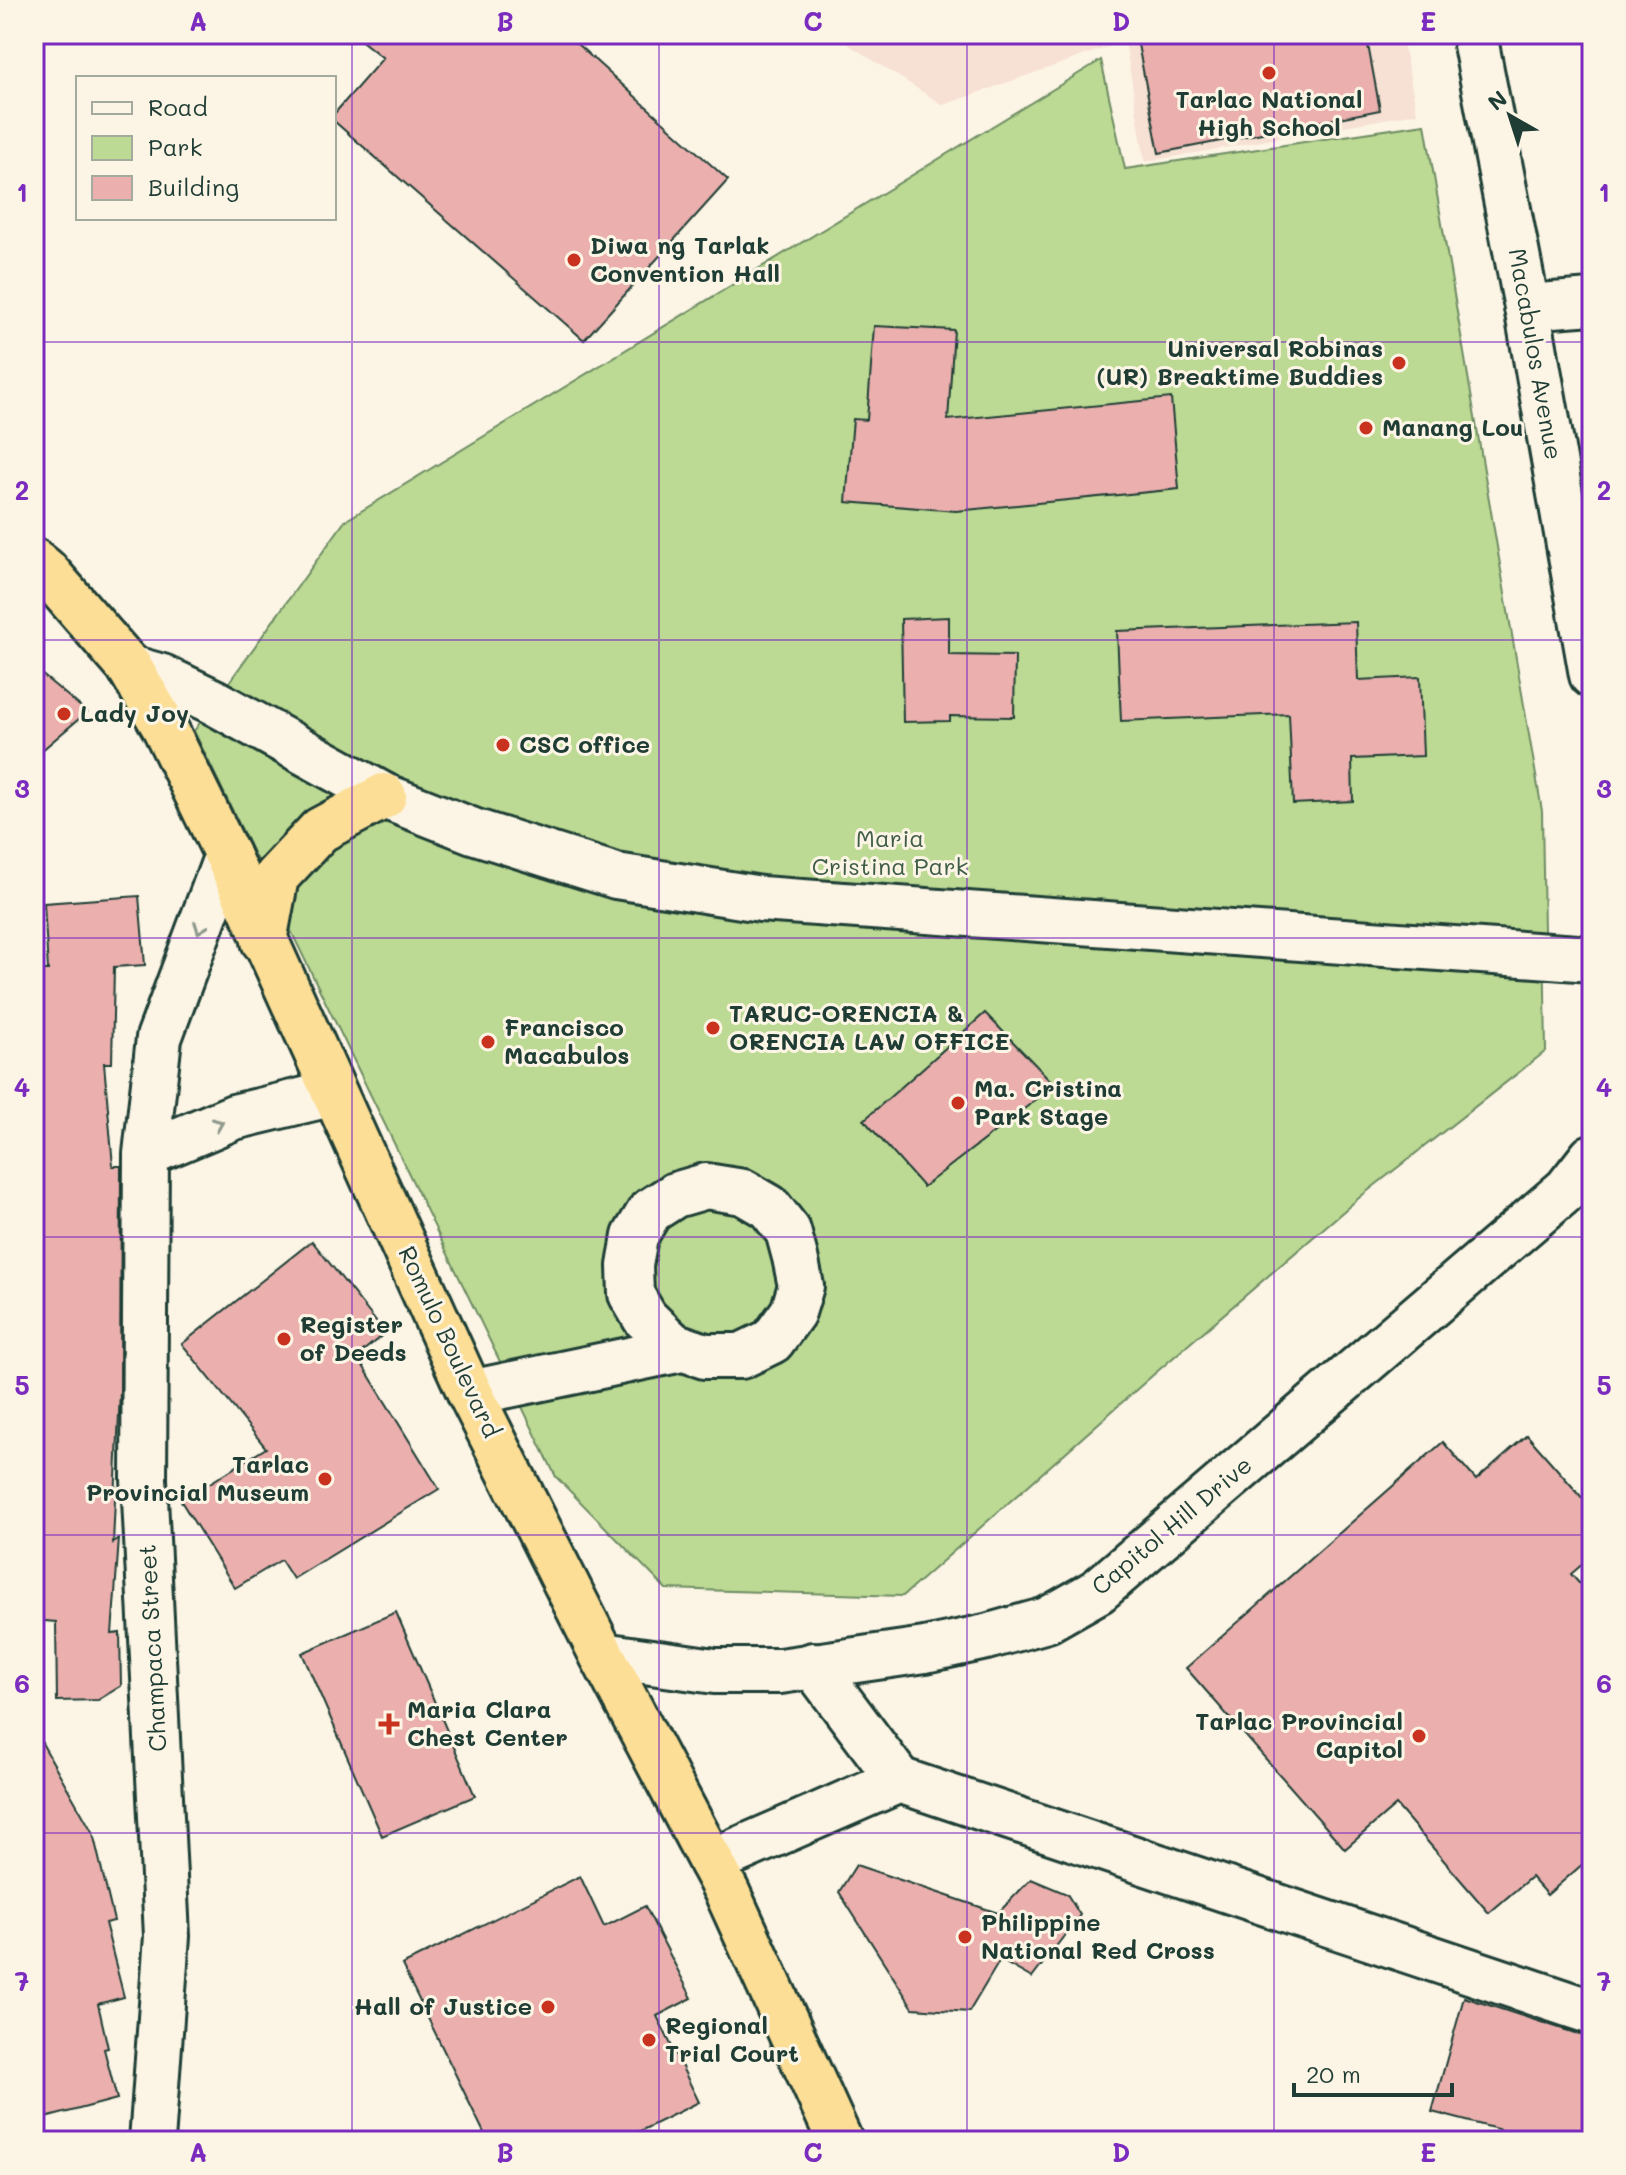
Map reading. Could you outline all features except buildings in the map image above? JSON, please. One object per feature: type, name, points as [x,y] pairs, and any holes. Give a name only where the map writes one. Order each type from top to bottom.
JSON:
[{"type":"highway","name":"Romulo Boulevard","points":[[34,561],[130,668],[165,728],[227,855],[470,1393],[602,1655],[727,1892],[840,2141]]},
{"type":"highway","points":[[264,941],[276,877],[320,830],[384,796]]},
{"type":"street","name":"Macabulos Avenue","points":[[1474,34],[1527,307],[1592,675]]},
{"type":"street","points":[[1527,307],[1592,302]]},
{"type":"street","points":[[130,668],[162,677],[212,701],[384,796],[473,831],[616,876],[761,899],[1592,959]]},
{"type":"street","name":"Champaca Street","points":[[152,2141],[167,1936],[144,1479],[146,1154],[159,1038],[227,855]]},
{"type":"street","points":[[146,1154],[234,1117],[334,1093]]},
{"type":"street","name":"Capitol Hill Drive","points":[[602,1655],[715,1671],[780,1671],[925,1650],[1047,1620],[1098,1591],[1567,1189],[1592,1157]]},
{"type":"street","points":[[470,1393],[682,1349]]},
{"type":"street","points":[[813,1665],[899,1780],[1592,2012]]},
{"type":"street","points":[[711,1862],[899,1780]]},
{"type":"shaded area","name":"Tarlac National High School","points":[[832,34],[1401,34],[1417,113],[1145,162],[1125,41],[943,105]]},
{"type":"green space","name":"Maria Cristina Park","points":[[1101,60],[1125,169],[1425,124],[1542,811],[1546,1051],[1360,1197],[903,1596],[666,1589],[556,1477],[194,731],[345,521]]},
{"type":"place","name":"Tarlac National High School","points":[[1269,73]]},
{"type":"place","name":"Diwa ng Tarlak Convention Hall","points":[[574,260]]},
{"type":"place","name":"Universal Robinas (UR) Breaktime Buddies","points":[[1399,363]]},
{"type":"place","name":"Manang Lou","points":[[1366,428]]},
{"type":"place","name":"Lady Joy","points":[[64,714]]},
{"type":"place","name":"CSC office","points":[[503,745]]},
{"type":"place","name":"TARUC-ORENCIA & ORENCIA LAW OFFICE","points":[[713,1028]]},
{"type":"place","name":"Francisco Macabulos","points":[[488,1042]]},
{"type":"place","name":"Ma. Cristina Park Stage","points":[[958,1103]]},
{"type":"place","name":"Register of Deeds","points":[[284,1339]]},
{"type":"place","name":"Tarlac Provincial Museum","points":[[325,1479]]},
{"type":"place","name":"Maria Clara Chest Center","points":[[389,1724]]},
{"type":"place","name":"Tarlac Provincial Capitol","points":[[1419,1736]]},
{"type":"place","name":"Philippine National Red Cross","points":[[965,1937]]},
{"type":"place","name":"Hall of Justice","points":[[548,2007]]},
{"type":"place","name":"Regional Trial Court","points":[[649,2040]]}]
